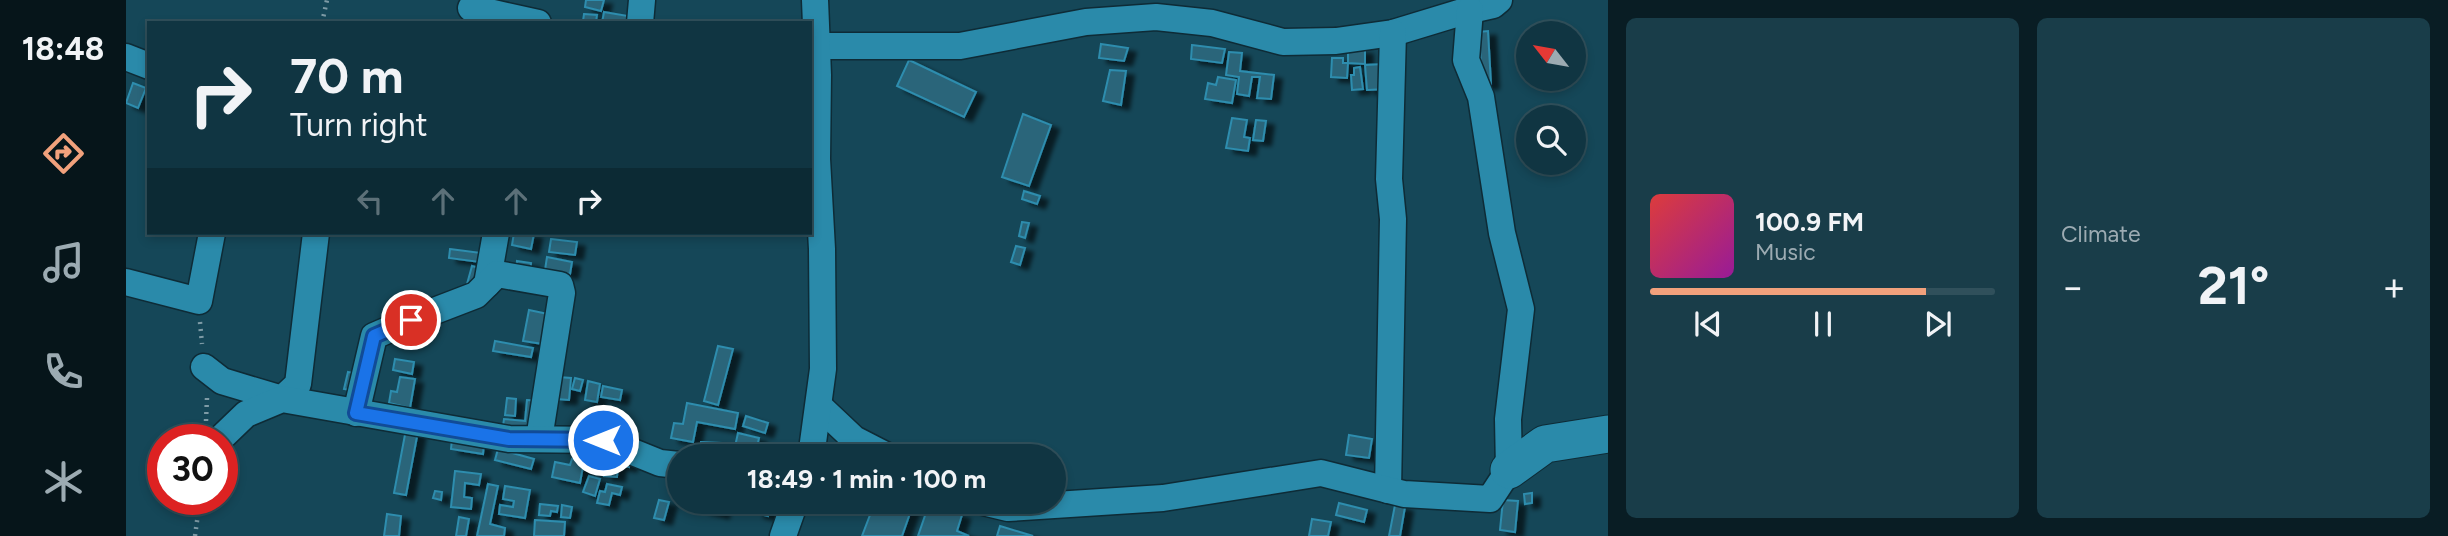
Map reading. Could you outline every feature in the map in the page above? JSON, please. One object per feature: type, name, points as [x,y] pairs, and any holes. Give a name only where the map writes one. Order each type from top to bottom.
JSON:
[{"type":"street","points":[[640,21],[642,0]]},
{"type":"street","points":[[813,444],[823,356],[815,0]]},
{"type":"street","points":[[817,46],[960,46],[1086,22],[1156,17],[1212,23],[1283,42],[1336,41],[1393,33],[1493,5],[1499,0]]},
{"type":"street","points":[[470,10],[528,21]]},
{"type":"street","points":[[1470,10],[1466,61],[1481,97],[1502,233],[1521,309],[1508,419],[1509,470]]},
{"type":"street","points":[[1388,490],[1393,219],[1389,179],[1393,33]]},
{"type":"street","points":[[126,57],[147,65]]},
{"type":"street","points":[[126,282],[199,301],[212,235]]},
{"type":"street","points":[[236,424],[246,414],[282,399],[298,384],[316,235]]},
{"type":"street","points":[[488,284],[496,235]]},
{"type":"street","points":[[356,413],[374,336],[477,295],[497,274],[561,285],[562,293],[539,439]]},
{"type":"street","points":[[204,367],[222,381],[282,399],[509,439],[603,440],[667,464]]},
{"type":"street","points":[[819,406],[854,439],[864,444]]},
{"type":"street","points":[[1066,504],[1163,498],[1321,473],[1404,494],[1490,499],[1509,470],[1545,444],[1608,434]]},
{"type":"street","points":[[783,536],[791,514]]},
{"type":"path","points":[[322,21],[327,0]]},
{"type":"path","points":[[195,536],[198,515]]},
{"type":"building","points":[[586,0],[604,0],[601,11],[585,7]]},
{"type":"building","points":[[604,12],[628,16],[627,21],[602,21]]},
{"type":"building","points":[[584,14],[597,15],[596,21],[583,21]]},
{"type":"building","points":[[1488,31],[1491,84],[1482,85],[1479,32]]},
{"type":"building","points":[[1101,44],[1128,48],[1124,61],[1099,58]]},
{"type":"building","points":[[1192,45],[1225,49],[1222,63],[1191,59]]},
{"type":"building","points":[[1348,49],[1365,50],[1365,64],[1348,63]]},
{"type":"building","points":[[1229,52],[1242,53],[1240,71],[1274,75],[1271,99],[1257,98],[1260,77],[1252,77],[1249,96],[1237,94],[1239,77],[1226,75]]},
{"type":"building","points":[[1332,58],[1343,58],[1343,63],[1348,63],[1347,78],[1331,77]]},
{"type":"building","points":[[909,60],[976,92],[964,117],[897,86]]},
{"type":"building","points":[[1384,64],[1388,89],[1367,90],[1365,65]]},
{"type":"building","points":[[1360,67],[1363,89],[1352,90],[1351,75],[1354,75],[1354,68]]},
{"type":"building","points":[[1110,70],[1126,71],[1121,105],[1103,101]]},
{"type":"building","points":[[1218,77],[1236,80],[1232,103],[1205,99],[1208,83],[1216,85]]},
{"type":"building","points":[[133,83],[146,88],[138,108],[126,103]]},
{"type":"building","points":[[1023,114],[1051,125],[1029,186],[1002,177]]},
{"type":"building","points":[[1232,118],[1247,120],[1244,137],[1250,138],[1248,151],[1226,148]]},
{"type":"building","points":[[1256,120],[1266,121],[1263,141],[1253,140]]},
{"type":"building","points":[[1024,191],[1040,196],[1037,204],[1022,199]]},
{"type":"building","points":[[1022,222],[1029,223],[1025,238],[1019,236]]},
{"type":"building","points":[[514,235],[534,235],[531,249],[512,245]]},
{"type":"building","points":[[551,239],[577,242],[575,255],[549,252]]},
{"type":"building","points":[[1016,246],[1025,248],[1020,265],[1011,262]]},
{"type":"building","points":[[450,249],[489,254],[487,263],[449,258]]},
{"type":"building","points":[[547,257],[572,262],[570,274],[545,270]]},
{"type":"building","points":[[517,261],[531,263],[530,272],[516,270]]},
{"type":"building","points":[[472,266],[483,269],[478,287],[467,284]]},
{"type":"building","points":[[529,310],[548,314],[543,344],[523,341]]},
{"type":"building","points":[[495,341],[533,348],[531,357],[493,351]]},
{"type":"building","points":[[718,346],[733,349],[718,405],[704,401]]},
{"type":"building","points":[[395,359],[414,362],[412,374],[393,370]]},
{"type":"building","points":[[348,372],[359,374],[355,391],[344,389]]},
{"type":"building","points":[[400,377],[415,379],[410,408],[389,403],[391,391],[397,392]]},
{"type":"building","points":[[558,377],[571,378],[569,400],[556,399]]},
{"type":"building","points":[[575,378],[583,380],[580,391],[572,389]]},
{"type":"building","points":[[588,381],[600,384],[597,402],[585,400]]},
{"type":"building","points":[[603,386],[622,390],[620,400],[601,397]]},
{"type":"building","points":[[507,398],[516,399],[515,416],[505,415]]},
{"type":"building","points":[[527,400],[539,401],[534,437],[502,433],[504,419],[525,421]]},
{"type":"building","points":[[687,403],[738,413],[735,429],[697,422],[693,442],[671,438],[674,423],[683,424]]},
{"type":"building","points":[[746,416],[768,423],[765,433],[743,426]]},
{"type":"building","points":[[407,424],[419,426],[406,495],[394,493]]},
{"type":"building","points":[[738,433],[759,438],[758,444],[736,444]]},
{"type":"building","points":[[1349,435],[1372,439],[1369,458],[1346,455]]},
{"type":"building","points":[[452,439],[484,444],[483,454],[451,449]]},
{"type":"building","points":[[498,449],[534,459],[531,469],[495,460]]},
{"type":"building","points":[[593,449],[631,454],[629,467],[618,465],[617,477],[604,476],[605,471],[591,470]]},
{"type":"building","points":[[572,459],[584,461],[580,483],[552,477],[555,462],[570,465]]},
{"type":"building","points":[[455,471],[481,474],[479,485],[465,483],[464,497],[472,498],[471,509],[451,507]]},
{"type":"building","points":[[589,476],[600,479],[595,496],[583,492]]},
{"type":"building","points":[[488,484],[498,486],[490,524],[505,528],[504,536],[477,536]]},
{"type":"building","points":[[607,484],[622,487],[620,495],[612,493],[609,505],[597,503],[600,491],[605,492]]},
{"type":"building","points":[[505,486],[530,490],[525,518],[499,514],[500,505],[513,507],[514,501],[503,499]]},
{"type":"building","points":[[435,491],[442,492],[441,500],[433,498]]},
{"type":"building","points":[[1532,493],[1532,503],[1525,504],[1524,494]]},
{"type":"building","points":[[659,500],[667,502],[664,520],[654,518]]},
{"type":"building","points":[[1503,500],[1518,501],[1515,532],[1500,530]]},
{"type":"building","points":[[1339,503],[1367,510],[1364,522],[1336,515]]},
{"type":"building","points":[[540,504],[558,506],[557,512],[551,511],[550,516],[539,515]]},
{"type":"building","points":[[562,505],[572,507],[570,518],[561,517]]},
{"type":"building","points":[[1395,505],[1405,507],[1400,536],[1389,536]]},
{"type":"building","points":[[387,514],[401,516],[399,536],[384,536]]},
{"type":"building","points":[[870,514],[910,514],[902,536],[862,536]]},
{"type":"building","points":[[926,514],[959,514],[962,515],[957,531],[969,536],[918,536]]},
{"type":"building","points":[[459,517],[469,519],[466,536],[456,536]]},
{"type":"building","points":[[1312,519],[1331,522],[1328,536],[1309,536]]},
{"type":"building","points":[[535,520],[565,522],[564,536],[534,536]]},
{"type":"building","points":[[1000,526],[1033,536],[997,536]]},
{"type":"route","points":[[411,320],[374,336],[356,413],[509,439],[603,440]]}]
